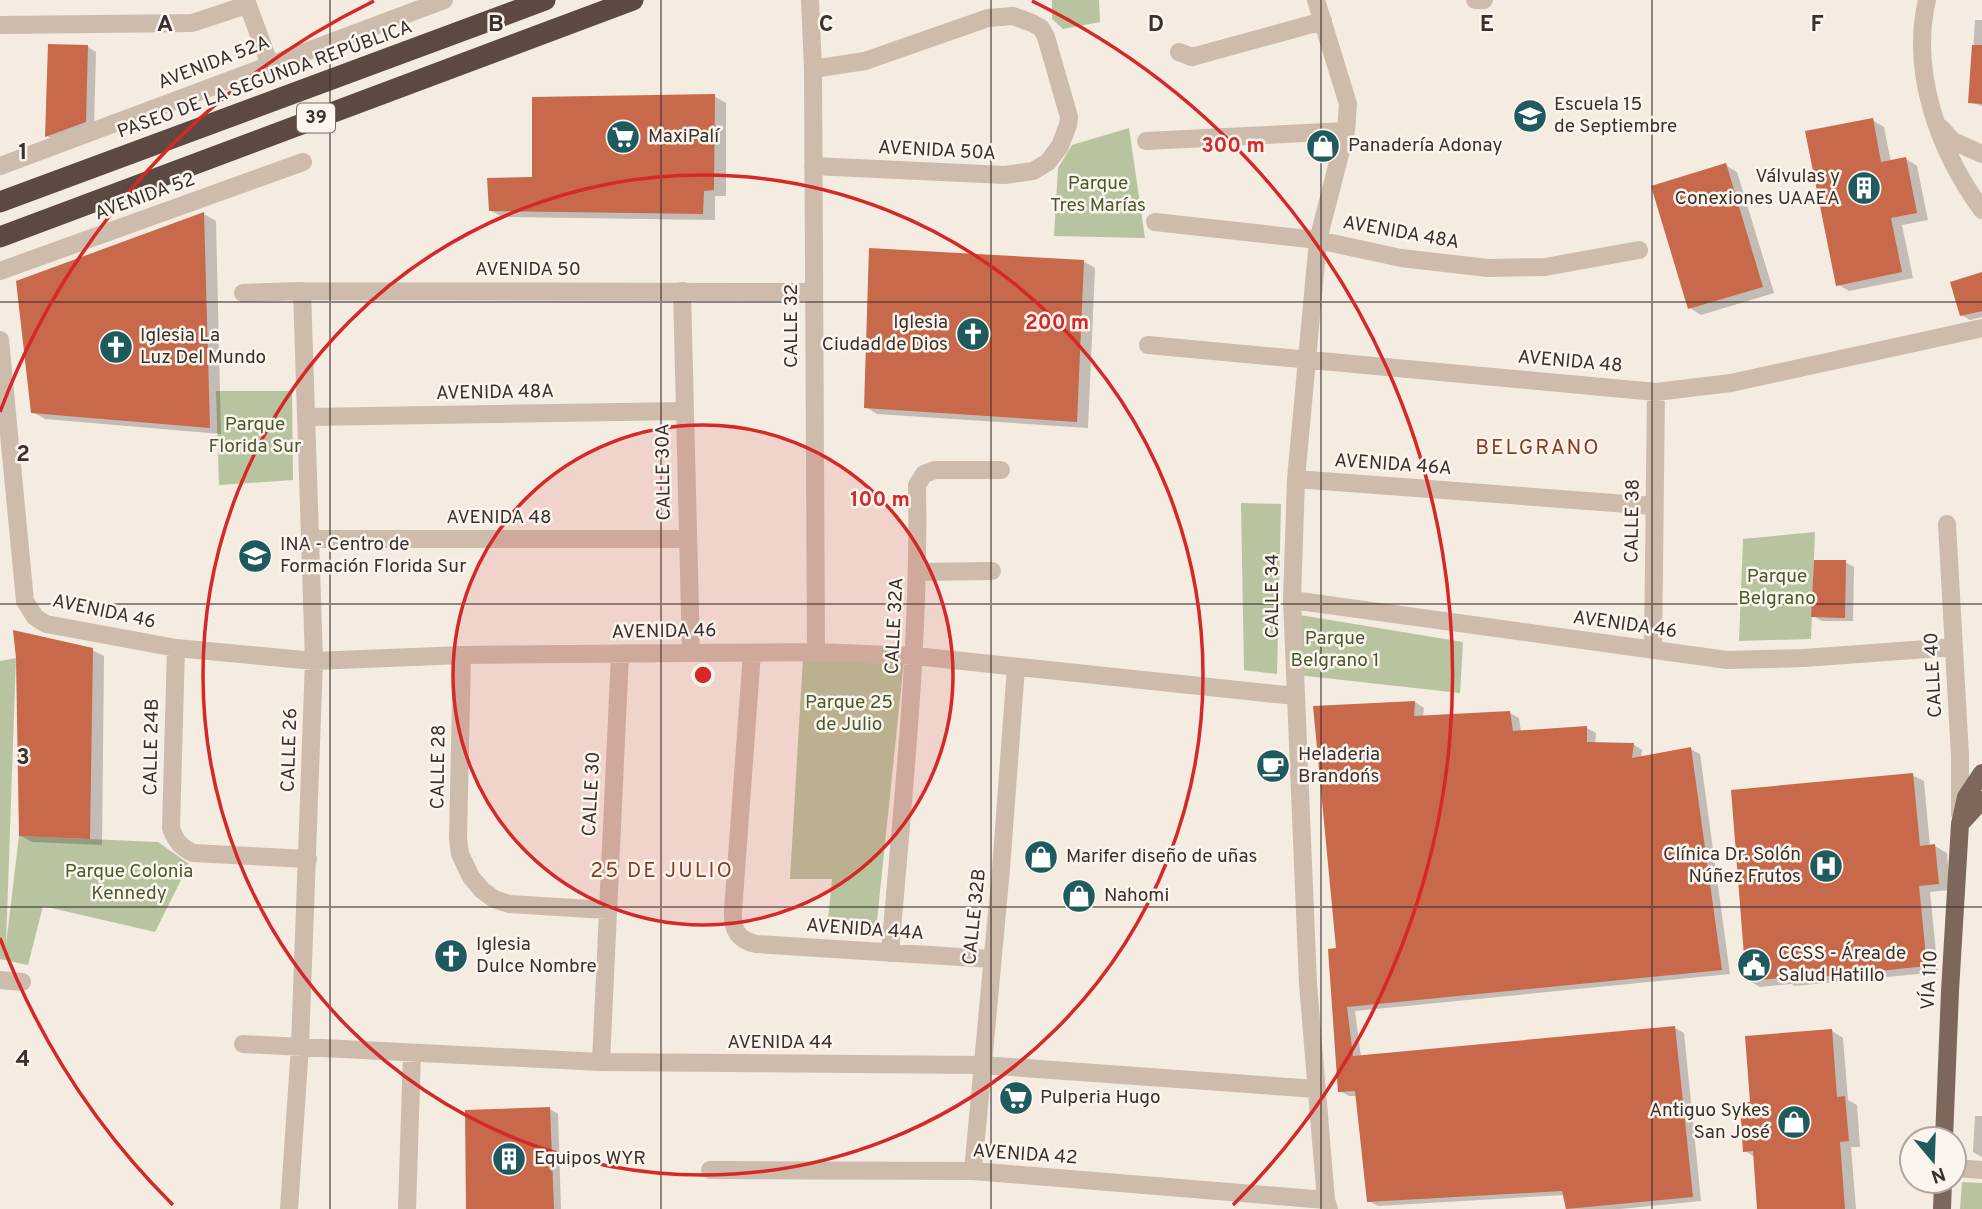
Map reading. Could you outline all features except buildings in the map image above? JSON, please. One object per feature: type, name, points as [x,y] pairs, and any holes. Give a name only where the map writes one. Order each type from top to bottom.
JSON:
[{"type":"highway","name":"PASEO DE LA SEGUNDA REPÚBLICA","points":[[0,202],[545,0]]},
{"type":"highway","name":"39","points":[[0,237],[634,0]]},
{"type":"main road","name":"VÍA 110","points":[[1945,1125],[1960,824],[1966,797],[1982,773]]},
{"type":"main road","points":[[1960,824],[1982,800]]},
{"type":"street","name":"AVENIDA 52A","points":[[0,166],[443,0]]},
{"type":"street","name":"CALLE 32","points":[[810,0],[813,69],[816,652]]},
{"type":"street","name":"CALLE 34","points":[[1316,0],[1347,99],[1346,131],[1318,240],[1296,479],[1292,600],[1308,984],[1328,1205]]},
{"type":"street","points":[[1475,0],[1484,0]]},
{"type":"street","points":[[1927,0],[1923,30],[1923,73],[1936,123],[1954,164],[1982,210]]},
{"type":"street","points":[[0,25],[191,23],[246,2],[270,65]]},
{"type":"street","name":"AVENIDA 50A","points":[[813,69],[865,61],[988,18],[1013,16],[1041,28],[1046,37],[1069,117],[1064,139],[1054,156],[1033,171],[1005,175],[813,166]]},
{"type":"street","points":[[1179,51],[1192,57],[1323,21]]},
{"type":"street","points":[[1936,123],[1954,141],[1982,154]]},
{"type":"street","points":[[1146,141],[1346,131]]},
{"type":"street","name":"AVENIDA 52","points":[[0,271],[303,162]]},
{"type":"street","name":"AVENIDA 48A","points":[[1155,222],[1318,240],[1401,258],[1488,268],[1545,267],[1639,250]]},
{"type":"street","name":"CALLE 26","points":[[289,1209],[300,1046],[314,661],[302,291]]},
{"type":"street","name":"CALLE 30A","points":[[681,291],[691,653]]},
{"type":"street","name":"AVENIDA 50","points":[[243,293],[813,292]]},
{"type":"street","name":"AVENIDA 48","points":[[1148,345],[1656,392],[1731,383],[1982,328]]},
{"type":"street","points":[[0,340],[5,459]]},
{"type":"street","name":"CALLE 38","points":[[1653,650],[1656,392]]},
{"type":"street","name":"AVENIDA 48A","points":[[307,417],[684,411]]},
{"type":"street","name":"AVENIDA 46","points":[[5,459],[25,601],[36,617],[46,624],[176,648],[314,661],[462,655],[691,653],[816,652],[915,656],[1295,696]]},
{"type":"street","name":"CALLE 32A","points":[[890,953],[915,656],[919,572],[917,485],[927,472],[944,469],[1001,470]]},
{"type":"street","name":"AVENIDA 46A","points":[[1296,479],[1654,506]]},
{"type":"street","name":"CALLE 40","points":[[1947,524],[1960,756],[1960,824]]},
{"type":"street","name":"AVENIDA 48","points":[[310,539],[687,539]]},
{"type":"street","points":[[919,572],[992,571]]},
{"type":"street","name":"AVENIDA 46","points":[[1292,600],[1727,660],[1804,658],[1954,647]]},
{"type":"street","name":"CALLE 24B","points":[[176,648],[171,828],[179,844],[193,853],[308,859]]},
{"type":"street","name":"AVENIDA 44A","points":[[752,653],[733,911],[733,925],[738,936],[755,944],[992,959]]},
{"type":"street","name":"CALLE 30","points":[[601,1062],[620,654]]},
{"type":"street","name":"CALLE 28","points":[[462,655],[458,838],[460,854],[471,877],[487,894],[509,904],[607,910]]},
{"type":"street","name":"CALLE 32B","points":[[973,1171],[1016,667]]},
{"type":"street","points":[[0,980],[22,982]]},
{"type":"street","name":"AVENIDA 44","points":[[243,1044],[601,1062],[983,1065],[1316,1089]]},
{"type":"street","points":[[407,1209],[412,1053]]},
{"type":"street","name":"AVENIDA 42","points":[[710,1170],[973,1171],[1328,1205]]},
{"type":"green space","points":[[1052,0],[1099,0],[1100,22],[1063,29],[1052,19]]},
{"type":"green space","name":"Parque Tres Marías","points":[[1129,128],[1145,238],[1054,236],[1058,168],[1072,145]]},
{"type":"green space","name":"Parque Florida Sur","points":[[216,391],[292,391],[293,480],[219,485]]},
{"type":"green space","points":[[1241,503],[1281,504],[1277,674],[1244,670]]},
{"type":"green space","name":"Parque Belgrano","points":[[1815,532],[1811,639],[1739,641],[1743,539]]},
{"type":"green space","name":"Parque Belgrano 1","points":[[1300,615],[1463,642],[1460,693],[1298,675]]},
{"type":"green space","name":"Parque 25 de Julio","points":[[803,657],[904,661],[876,930],[827,930],[832,879],[790,879]]},
{"type":"green space","name":"Parque Colonia Kennedy","points":[[16,658],[6,945],[19,836],[158,842],[189,864],[155,932],[43,906],[28,965],[0,959],[0,661]]},
{"type":"green space","points":[[1968,1182],[1982,1183],[1982,1209],[1960,1209],[1961,1195],[1968,1195]]},
{"type":"place","name":"Escuela 15 de Septiembre","points":[[1530,116]]},
{"type":"place","name":"MaxiPalí","points":[[623,137]]},
{"type":"place","name":"Panadería Adonay","points":[[1323,146]]},
{"type":"place","name":"Válvulas y Conexiones UAAEA","points":[[1864,188]]},
{"type":"place","name":"Iglesia Ciudad de Dios","points":[[973,334]]},
{"type":"place","name":"Iglesia La Luz Del Mundo","points":[[116,347]]},
{"type":"place","name":"INA - Centro de Formación Florida Sur","points":[[255,556]]},
{"type":"place","name":"Heladeria Brandon´s","points":[[1273,766]]},
{"type":"place","name":"Marifer diseño de uñas","points":[[1041,857]]},
{"type":"place","name":"Clínica Dr. Solón Núñez Frutos","points":[[1826,866]]},
{"type":"place","name":"Nahomi","points":[[1079,896]]},
{"type":"place","name":"Iglesia Dulce Nombre","points":[[451,956]]},
{"type":"place","name":"CCSS - Área de Salud Hatillo","points":[[1754,965]]},
{"type":"place","name":"Pulperia Hugo","points":[[1016,1098]]},
{"type":"place","name":"Antiguo Sykes San José","points":[[1794,1122]]},
{"type":"place","name":"Equipos WYR","points":[[509,1159]]},
{"type":"district","name":"BELGRANO","points":[[1538,448]]},
{"type":"district","name":"25 DE JULIO","points":[[662,871]]}]
